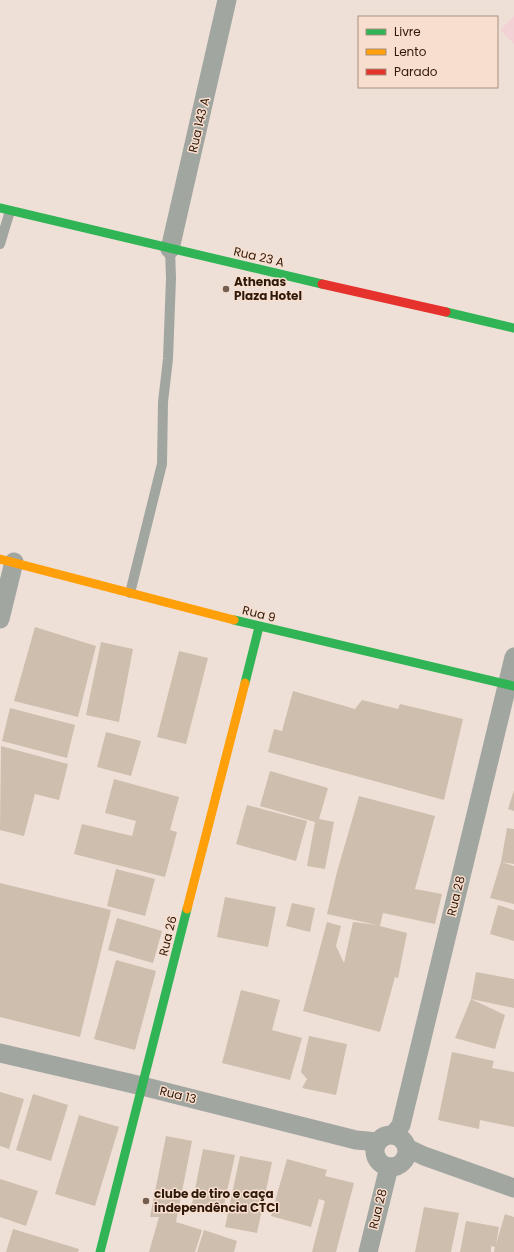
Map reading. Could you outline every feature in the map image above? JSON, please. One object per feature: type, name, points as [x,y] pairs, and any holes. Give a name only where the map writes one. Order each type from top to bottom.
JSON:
[{"type":"street","name":"Rua 143 A","points":[[170,249],[227,0]]},
{"type":"street","name":"Rua 23 A","points":[[5,210],[514,328]]},
{"type":"street","name":"Rua 9","points":[[7,561],[259,627],[511,685]]},
{"type":"street","points":[[0,619],[7,561]]},
{"type":"street","name":"Rua 26","points":[[100,1252],[259,627]]},
{"type":"street","name":"Rua 28","points":[[382,1143],[401,1125],[511,685],[514,657]]},
{"type":"street","name":"Rua 13","points":[[0,1053],[142,1086],[356,1140],[382,1143]]},
{"type":"street","points":[[400,1159],[405,1142],[400,1137],[382,1143],[377,1159],[382,1164],[400,1159],[424,1156],[514,1188]]},
{"type":"street","name":"Rua 28","points":[[368,1252],[400,1159]]},
{"type":"lane","points":[[0,244],[5,210]]},
{"type":"lane","points":[[130,593],[162,464],[163,402],[168,359],[171,278],[170,249]]},
{"type":"shaded area","points":[[514,16],[514,44],[500,30]]},
{"type":"building","points":[[35,627],[96,646],[78,717],[14,701]]},
{"type":"building","points":[[101,642],[133,649],[119,722],[86,715]]},
{"type":"building","points":[[179,651],[208,658],[186,744],[157,737]]},
{"type":"building","points":[[293,691],[355,709],[362,700],[398,709],[400,704],[463,719],[444,800],[268,752],[274,729],[282,731]]},
{"type":"building","points":[[10,708],[75,725],[67,758],[2,741]]},
{"type":"building","points":[[106,732],[141,741],[131,776],[97,767]]},
{"type":"building","points":[[1,746],[68,764],[59,800],[35,794],[24,836],[0,830]]},
{"type":"building","points":[[270,771],[328,788],[319,819],[334,822],[325,869],[307,866],[315,822],[260,806]]},
{"type":"building","points":[[114,779],[179,797],[170,830],[177,832],[165,877],[74,854],[82,824],[132,836],[136,821],[105,813]]},
{"type":"building","points":[[514,790],[514,811],[508,809]]},
{"type":"building","points":[[359,796],[435,816],[415,889],[442,894],[435,924],[383,913],[380,926],[407,933],[398,978],[395,977],[380,1032],[303,1011],[327,922],[341,926],[336,946],[344,963],[353,922],[377,925],[327,914],[337,872]]},
{"type":"building","points":[[247,805],[307,821],[296,861],[236,844]]},
{"type":"building","points":[[507,828],[514,829],[514,864],[501,862]]},
{"type":"building","points":[[501,862],[514,866],[514,904],[490,898]]},
{"type":"building","points":[[116,869],[155,879],[145,916],[107,906]]},
{"type":"building","points":[[0,883],[111,910],[80,1037],[0,1017]]},
{"type":"building","points":[[225,897],[276,907],[268,947],[217,937]]},
{"type":"building","points":[[292,903],[315,908],[310,932],[286,926]]},
{"type":"building","points":[[498,905],[514,910],[514,941],[490,934]]},
{"type":"building","points":[[117,918],[162,931],[153,963],[108,950]]},
{"type":"building","points":[[116,960],[156,971],[135,1050],[94,1039]]},
{"type":"building","points":[[476,972],[514,979],[514,1008],[471,999]]},
{"type":"building","points":[[241,990],[280,1000],[272,1030],[302,1038],[290,1080],[222,1063]]},
{"type":"building","points":[[471,999],[505,1015],[495,1049],[455,1038]]},
{"type":"building","points":[[309,1036],[347,1044],[336,1095],[302,1088],[307,1079],[301,1072]]},
{"type":"building","points":[[452,1052],[494,1061],[492,1068],[514,1072],[514,1127],[480,1120],[479,1129],[438,1120]]},
{"type":"building","points":[[0,1092],[24,1099],[9,1149],[0,1146]]},
{"type":"building","points":[[33,1094],[68,1105],[51,1161],[16,1150]]},
{"type":"building","points":[[79,1115],[119,1127],[95,1206],[55,1194]]},
{"type":"building","points":[[166,1136],[192,1141],[176,1222],[202,1230],[195,1252],[149,1252],[159,1217],[150,1217]]},
{"type":"building","points":[[203,1149],[235,1155],[223,1210],[192,1204]]},
{"type":"building","points":[[240,1156],[272,1162],[257,1233],[225,1227]]},
{"type":"building","points":[[287,1159],[327,1170],[325,1176],[354,1183],[336,1252],[312,1252],[325,1201],[319,1199],[311,1227],[271,1216]]},
{"type":"building","points":[[0,1179],[38,1191],[26,1226],[0,1217]]},
{"type":"building","points":[[424,1207],[459,1213],[451,1252],[415,1252]]},
{"type":"building","points":[[505,1214],[514,1217],[514,1252],[494,1252],[495,1247],[491,1246],[491,1252],[460,1252],[466,1221],[499,1227],[496,1244]]},
{"type":"building","points":[[13,1229],[79,1249],[78,1252],[6,1252]]},
{"type":"building","points":[[204,1230],[237,1241],[234,1252],[197,1252]]},
{"type":"traffic: fast","points":[[0,208],[322,284]]},
{"type":"traffic: fast","points":[[446,312],[514,328]]},
{"type":"traffic: fast","points":[[234,620],[514,686]]},
{"type":"traffic: fast","points":[[245,683],[259,627]]},
{"type":"traffic: fast","points":[[100,1252],[187,909]]},
{"type":"traffic: slow","points":[[0,559],[234,620]]},
{"type":"traffic: slow","points":[[187,909],[245,683]]},
{"type":"traffic: jam","points":[[322,284],[446,312]]},
{"type":"place","name":"Athenas Plaza Hotel","points":[[226,289]]},
{"type":"place","name":"clube de tiro e caça independência CTCI","points":[[146,1201]]}]
